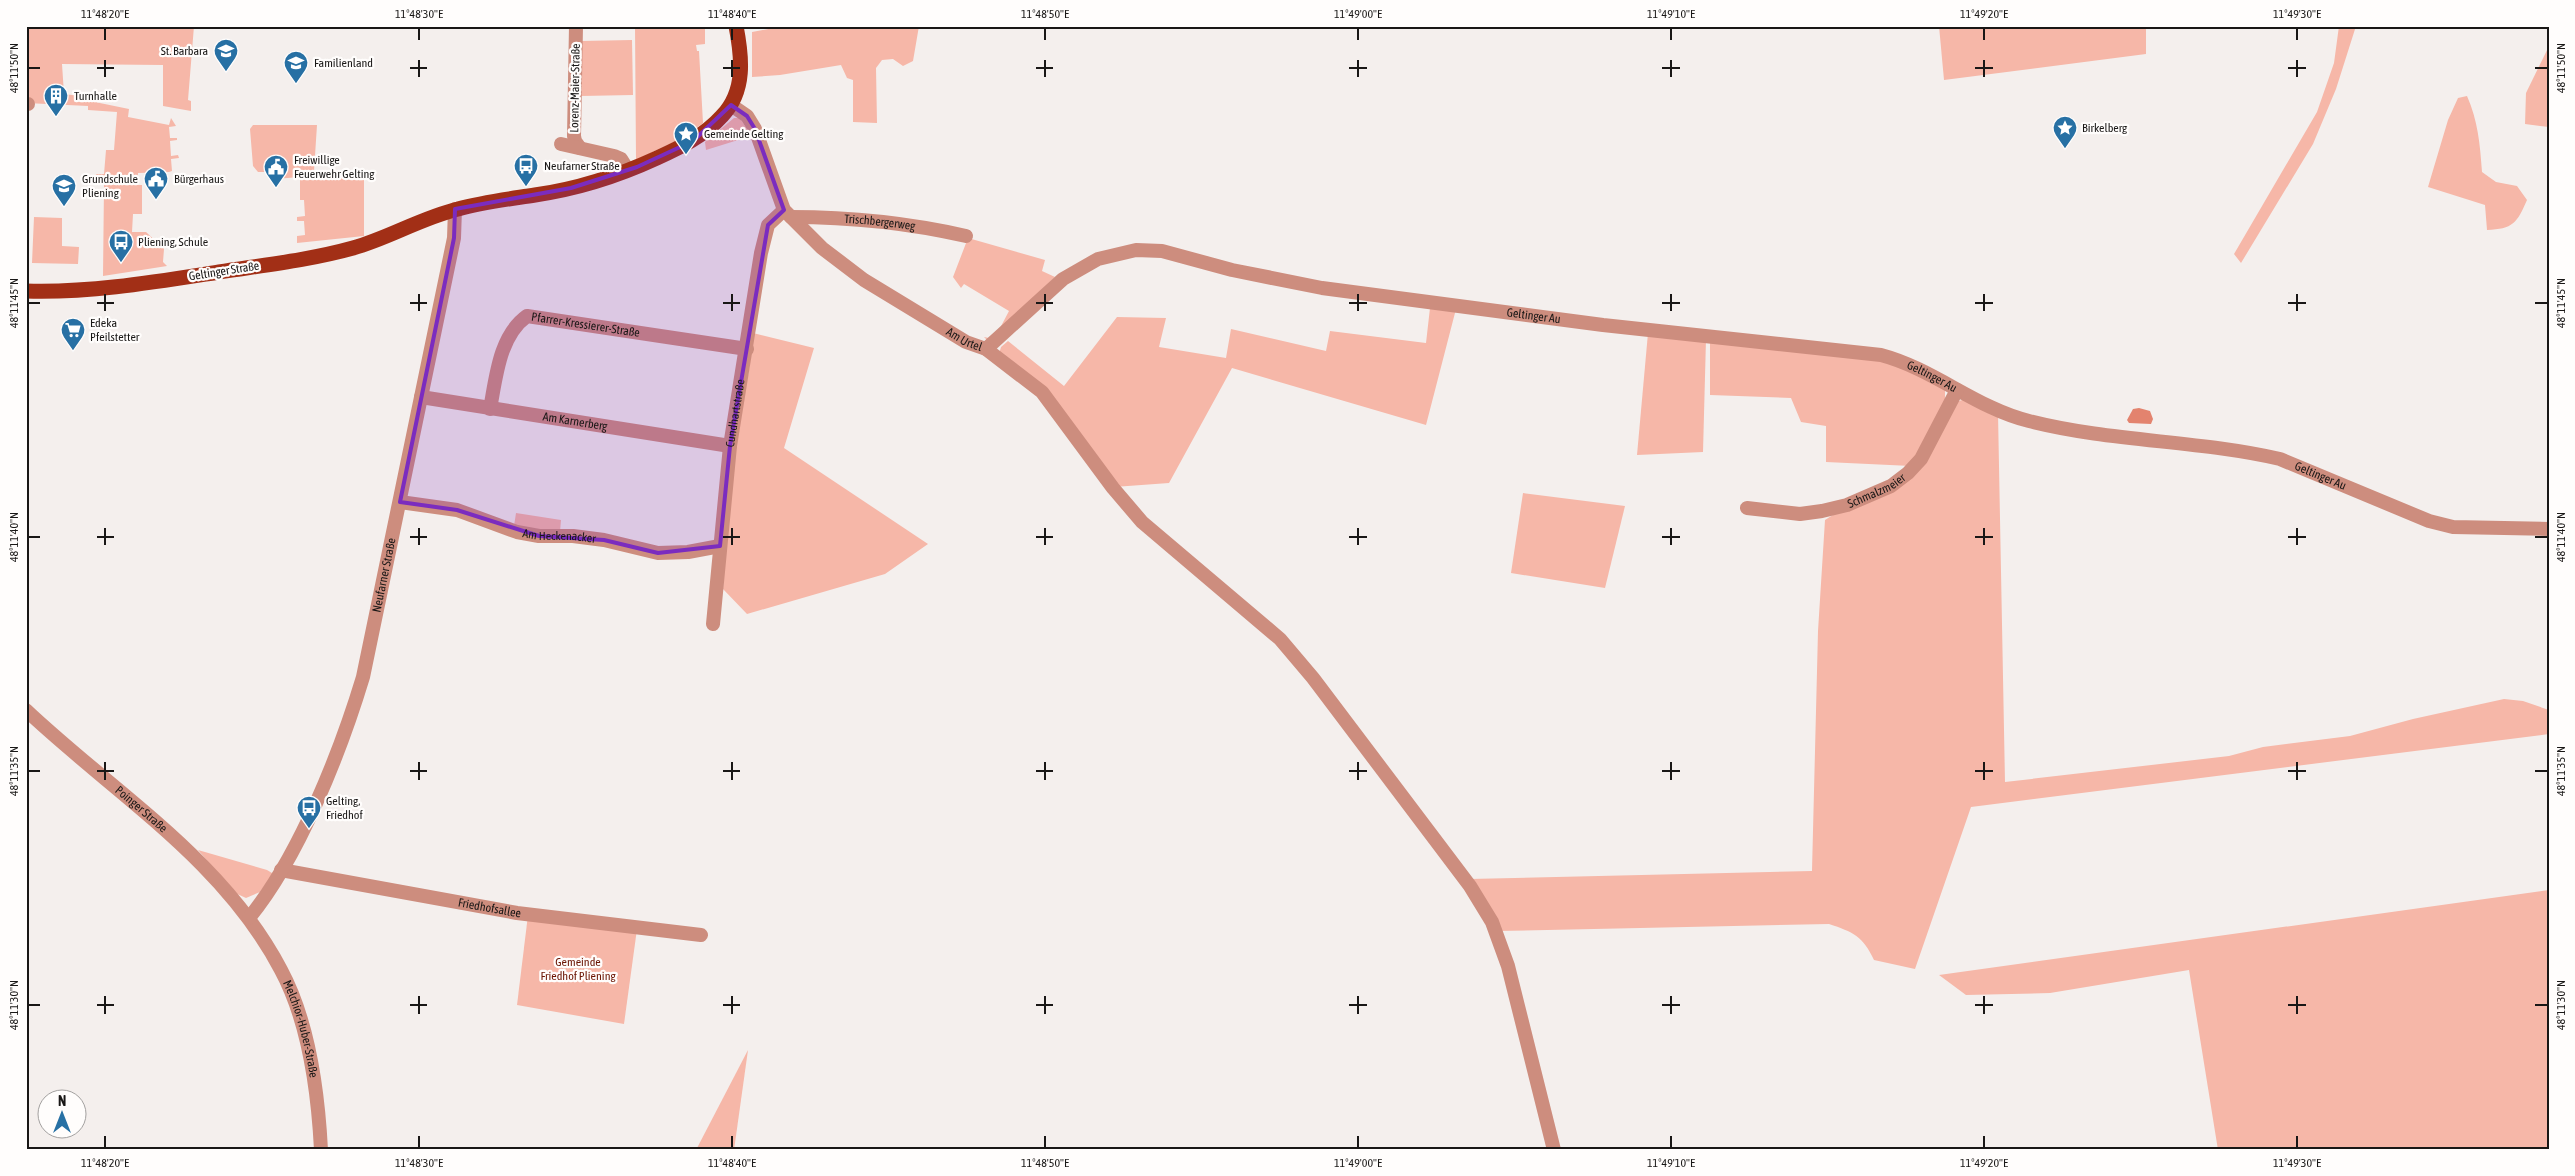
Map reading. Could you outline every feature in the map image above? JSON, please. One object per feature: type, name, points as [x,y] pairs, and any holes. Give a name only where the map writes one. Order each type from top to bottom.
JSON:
[{"type":"main road","points":[[731,105],[738,88],[741,72],[740,48],[736,26]]},
{"type":"main road","name":"Geltinger Straße","points":[[26,291],[69,292],[123,286],[302,258],[370,243],[455,209],[570,188],[628,170],[693,141],[714,124],[731,105]]},
{"type":"street","name":"Lorenz-Maier-Straße","points":[[576,26],[574,136],[575,142],[580,148]]},
{"type":"street","name":"Am Urtel","points":[[731,105],[748,116],[755,129],[787,214],[822,248],[864,280],[966,342],[986,349],[1063,279],[1098,259],[1124,251],[1162,251],[1232,270],[1298,284]]},
{"type":"street","points":[[561,144],[621,159],[628,170]]},
{"type":"street","name":"Neufarner Straße","points":[[249,918],[281,870],[329,772],[351,718],[375,626],[454,238],[455,209]]},
{"type":"street","name":"Trischbergerweg","points":[[787,214],[928,227],[966,236]]},
{"type":"street","name":"Cundhartstraße","points":[[713,624],[730,446],[762,253],[768,225],[787,214]]},
{"type":"street","name":"Geltinger Au","points":[[1298,284],[1602,325],[1862,352],[1902,361],[2014,417],[2048,426],[2256,454],[2280,459],[2429,521],[2460,527],[2549,529]]},
{"type":"street","name":"Pfarrer-Kressierer-Straße","points":[[490,409],[500,358],[510,334],[518,322],[528,316],[747,349]]},
{"type":"street","points":[[986,349],[1042,392],[1113,488],[1142,522],[1280,639],[1319,685],[1470,886],[1492,922],[1508,966],[1554,1150]]},
{"type":"street","name":"Schmalzmeier","points":[[1747,508],[1800,514],[1822,512],[1848,505],[1891,486],[1908,473],[1921,459],[1957,390]]},
{"type":"street","name":"Am Karnerberg","points":[[421,397],[730,446]]},
{"type":"street","name":"Am Heckenacker","points":[[400,502],[457,510],[517,532],[539,536],[580,537],[658,553],[688,552],[720,546]]},
{"type":"street","name":"Poinger Straße","points":[[26,710],[63,744],[187,848],[232,895],[249,918]]},
{"type":"street","name":"Friedhofsallee","points":[[281,870],[517,912],[701,935]]},
{"type":"street","name":"Melchior-Huber-Straße","points":[[249,918],[282,971],[299,1016],[309,1058],[321,1150]]},
{"type":"highlighted area","points":[[731,105],[747,116],[755,129],[784,210],[768,225],[730,446],[720,546],[658,553],[604,540],[539,536],[457,510],[400,502],[454,238],[455,209],[571,188],[637,167],[693,141]]},
{"type":"green space","points":[[26,26],[194,26],[188,100],[191,101],[191,111],[163,106],[163,65],[62,64],[64,94],[87,97],[90,101],[129,109],[128,117],[169,125],[171,118],[176,126],[169,127],[170,138],[177,138],[177,140],[170,141],[171,156],[178,155],[179,158],[171,159],[172,171],[138,173],[137,185],[142,185],[142,214],[133,214],[132,232],[146,232],[164,249],[163,262],[167,266],[103,276],[104,185],[96,183],[96,174],[104,174],[106,150],[114,150],[117,112],[88,110],[88,106],[26,103]]},
{"type":"green space","points":[[635,26],[705,26],[705,44],[696,45],[697,51],[699,51],[703,123],[684,137],[636,160]]},
{"type":"green space","points":[[784,26],[919,26],[913,61],[903,66],[893,59],[882,60],[876,68],[877,123],[853,122],[853,80],[847,78],[841,65],[780,75],[752,77],[752,32]]},
{"type":"green space","points":[[1939,26],[2146,26],[2146,54],[1944,80]]},
{"type":"green space","points":[[2339,26],[2356,26],[2336,89],[2313,144],[2241,263],[2234,254],[2317,112],[2334,63]]},
{"type":"green space","points":[[632,40],[633,95],[581,96],[581,41]]},
{"type":"green space","points":[[2549,46],[2549,127],[2525,124],[2526,93]]},
{"type":"green space","points":[[2467,96],[2474,114],[2478,133],[2482,172],[2496,182],[2517,186],[2527,200],[2517,219],[2503,228],[2487,230],[2485,205],[2428,187],[2448,120],[2458,98]]},
{"type":"green space","points":[[734,118],[740,118],[751,136],[706,150],[705,142]]},
{"type":"green space","points":[[253,125],[317,125],[314,171],[364,179],[364,236],[297,243],[297,236],[305,235],[304,221],[297,221],[297,217],[305,216],[304,200],[300,200],[300,177],[275,179],[274,172],[258,172],[253,166],[250,129]]},
{"type":"green space","points":[[34,217],[62,218],[62,246],[79,247],[78,264],[32,263]]},
{"type":"green space","points":[[968,238],[1045,260],[1042,271],[1055,277],[988,341],[984,337],[989,338],[999,330],[1009,311],[964,284],[961,288],[953,277]]},
{"type":"green space","points":[[1430,308],[1456,309],[1426,425],[1232,368],[1169,483],[1114,487],[1092,454],[999,354],[1001,347],[1008,341],[1064,386],[1117,317],[1166,318],[1159,347],[1226,358],[1231,329],[1326,351],[1330,331],[1426,343]]},
{"type":"green space","points":[[749,332],[814,348],[784,448],[928,544],[885,574],[747,614],[723,589],[730,465],[734,433],[748,376],[750,361]]},
{"type":"green space","points":[[1648,333],[1706,339],[1703,452],[1637,455]]},
{"type":"green space","points":[[1710,339],[1892,360],[1945,389],[1945,402],[1911,466],[1826,462],[1826,426],[1801,422],[1791,398],[1710,395]]},
{"type":"green space","points":[[1966,399],[1998,413],[2005,782],[2229,756],[2263,747],[2350,736],[2413,719],[2504,699],[2523,701],[2549,710],[2549,734],[1971,807],[1915,969],[1874,960],[1866,945],[1856,936],[1829,924],[1497,931],[1469,879],[1812,871],[1818,631],[1825,520],[1836,513],[1890,490],[1955,402]]},
{"type":"green space","points":[[1523,493],[1625,506],[1605,588],[1511,573]]},
{"type":"green space","points":[[516,513],[561,520],[560,532],[514,526]]},
{"type":"green space","points":[[198,850],[267,870],[272,873],[272,876],[260,892],[246,898],[235,893]]},
{"type":"green space","points":[[2549,890],[2549,1150],[2218,1150],[2189,970],[2050,993],[1966,995],[1939,975]]},
{"type":"green space","name":"Gemeinde Friedhof Pliening","points":[[528,915],[637,929],[624,1024],[517,1005]]},
{"type":"green space","points":[[748,1050],[734,1150],[696,1150]]},
{"type":"shaded area","points":[[2139,408],[2150,411],[2153,419],[2151,424],[2129,423],[2127,420],[2133,409]]},
{"type":"place","name":"St. Barbara","points":[[226,72]]},
{"type":"place","name":"Familienland","points":[[296,84]]},
{"type":"place","name":"Turnhalle","points":[[56,117]]},
{"type":"place","name":"Birkelberg","points":[[2065,149]]},
{"type":"place","name":"Gemeinde Gelting","points":[[686,155]]},
{"type":"place","name":"Neufarner Straße","points":[[526,187]]},
{"type":"place","name":"Freiwillige Feuerwehr Gelting","points":[[276,188]]},
{"type":"place","name":"Bürgerhaus","points":[[156,200]]},
{"type":"place","name":"Grundschule Pliening","points":[[64,207]]},
{"type":"place","name":"Pliening, Schule","points":[[121,263]]},
{"type":"place","name":"Edeka Pfeilstetter","points":[[73,351]]},
{"type":"place","name":"Gelting, Friedhof","points":[[309,829]]}]
